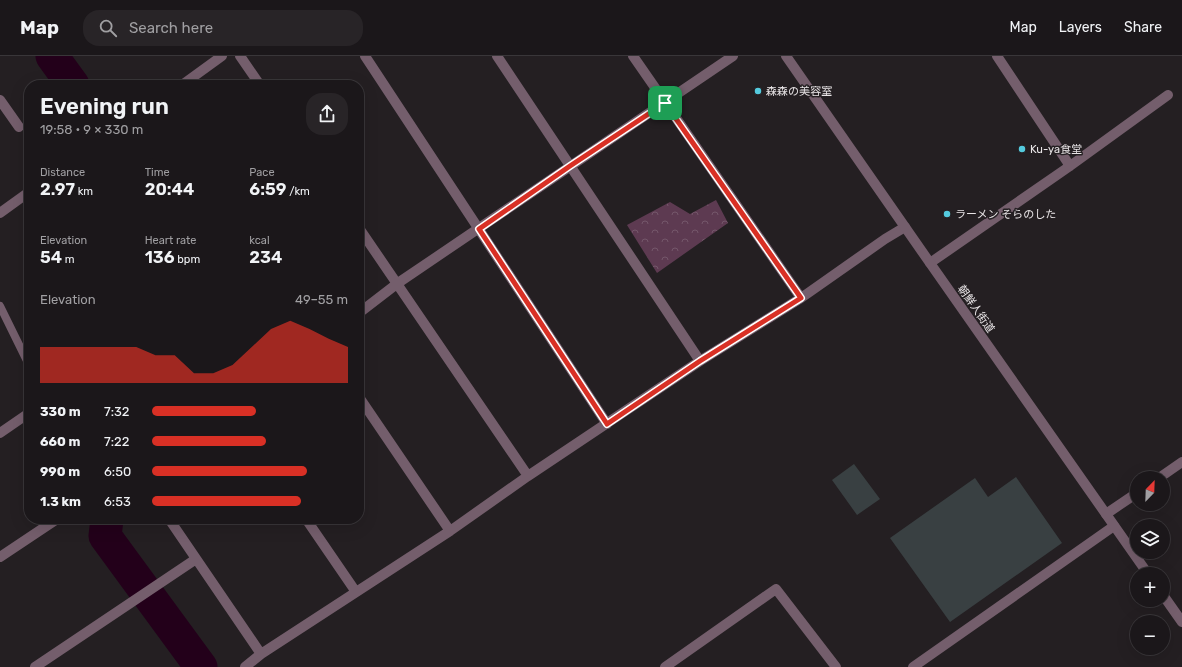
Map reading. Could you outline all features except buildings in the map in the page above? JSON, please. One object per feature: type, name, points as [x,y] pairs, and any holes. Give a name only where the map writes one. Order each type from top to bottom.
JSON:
[{"type":"street","points":[[189,80],[222,56]]},
{"type":"street","points":[[240,56],[257,80]]},
{"type":"street","points":[[365,56],[607,424]]},
{"type":"street","points":[[497,56],[700,361]]},
{"type":"street","points":[[633,56],[801,298]]},
{"type":"street","points":[[364,309],[398,283],[733,56]]},
{"type":"street","name":"朝鮮人街道","points":[[786,56],[1143,567]]},
{"type":"street","points":[[996,56],[1070,166]]},
{"type":"street","points":[[930,263],[1070,166],[1168,95]]},
{"type":"street","points":[[0,100],[19,127]]},
{"type":"street","points":[[0,213],[24,196]]},
{"type":"street","points":[[245,667],[261,654],[450,531],[528,476],[700,361],[801,298],[885,239],[905,227]]},
{"type":"street","points":[[364,235],[528,476]]},
{"type":"street","points":[[364,404],[450,531]]},
{"type":"street","points":[[0,433],[24,416]]},
{"type":"street","points":[[1168,471],[1182,462]]},
{"type":"street","points":[[1106,514],[1130,498]]},
{"type":"street","points":[[0,557],[50,524]]},
{"type":"street","points":[[172,524],[261,654]]},
{"type":"street","points":[[309,524],[356,592]]},
{"type":"street","points":[[913,667],[1114,526]]},
{"type":"street","points":[[35,667],[196,558]]},
{"type":"street","points":[[665,667],[776,589],[836,667]]},
{"type":"street","points":[[1170,605],[1182,622]]},
{"type":"lane","points":[[0,306],[24,355]]},
{"type":"green space","points":[[716,200],[728,223],[657,273],[627,225],[670,202],[690,214]]},
{"type":"waterway","points":[[52,56],[69,80]]},
{"type":"waterway","points":[[106,524],[105,536],[201,667]]},
{"type":"place","name":"森森の美容室","points":[[758,91]]},
{"type":"place","name":"Ku-ya食堂","points":[[1022,149]]},
{"type":"place","name":"ラーメン そらのした","points":[[947,214]]},
{"type":"route","points":[[665,103],[801,298],[700,361],[607,424],[479,229],[665,103]]}]
